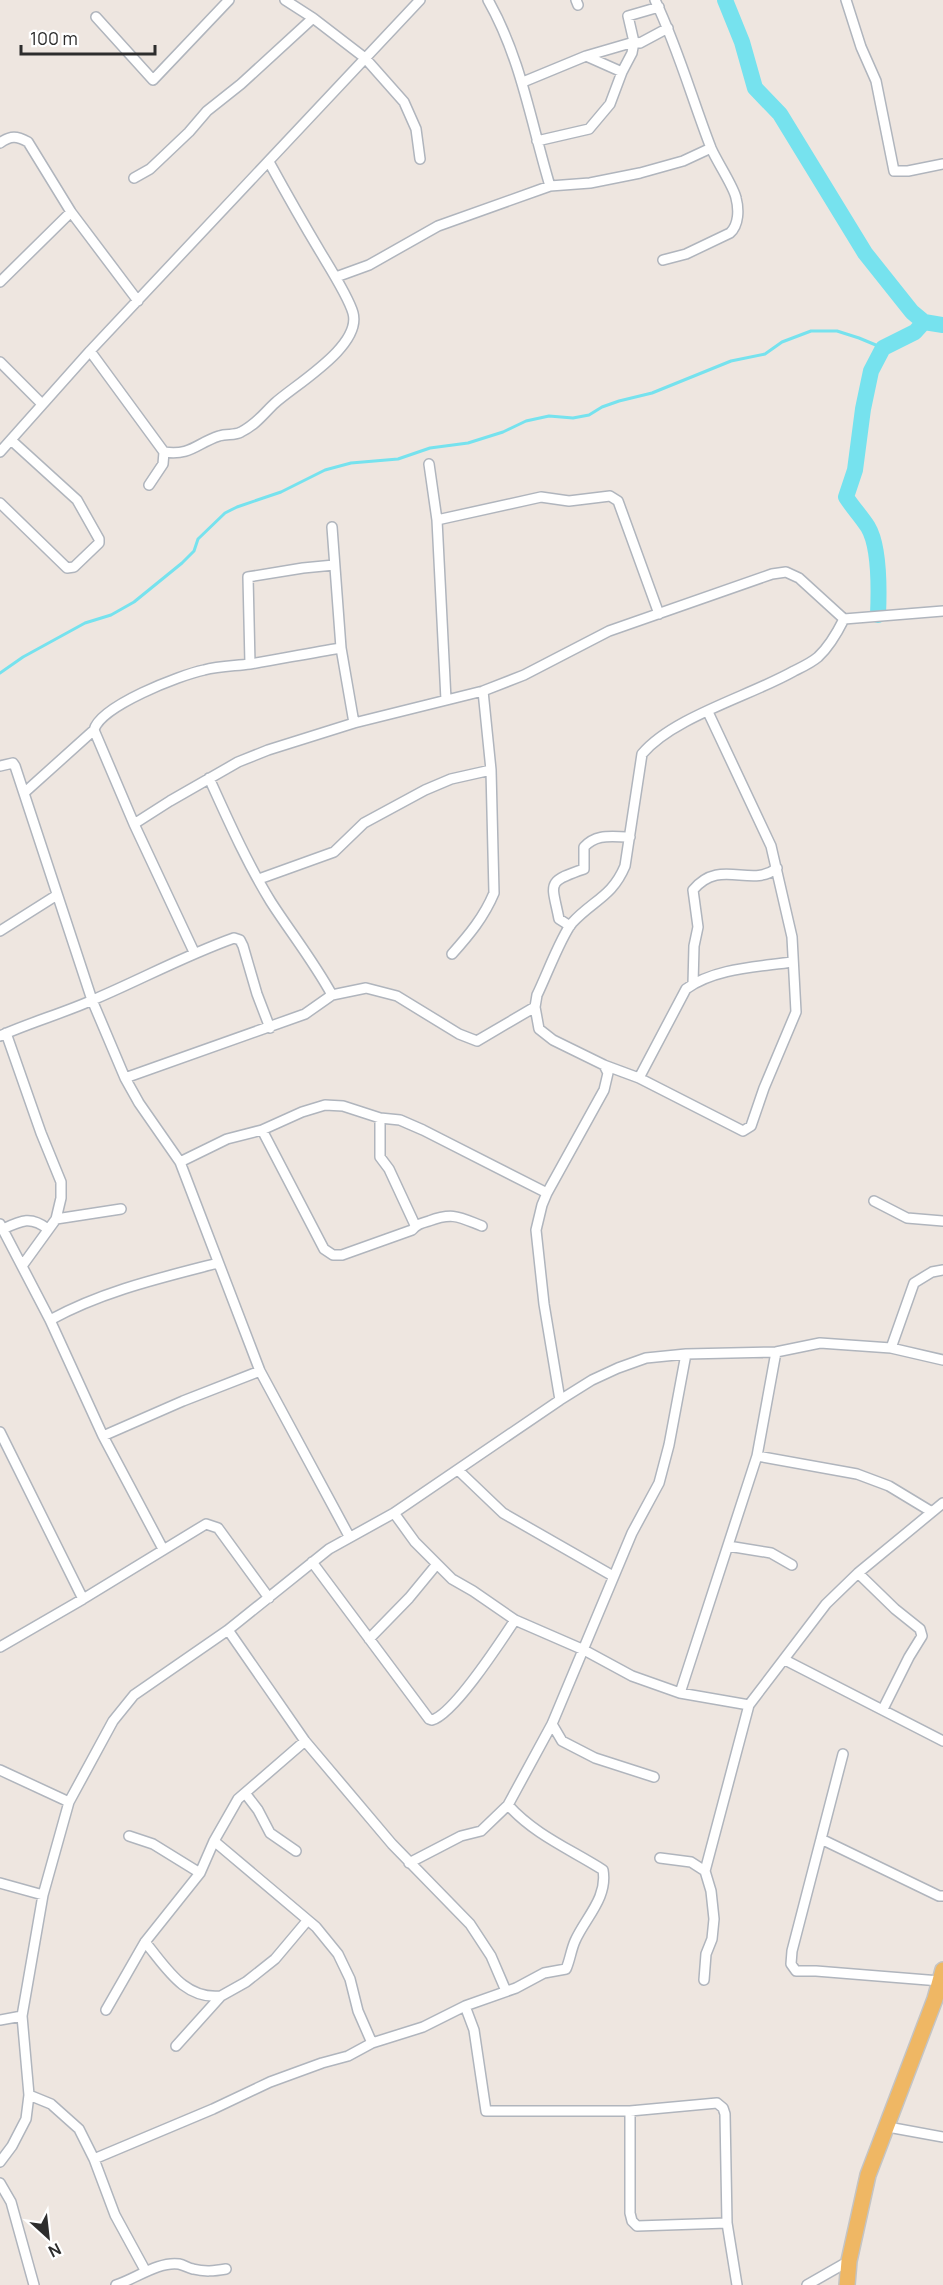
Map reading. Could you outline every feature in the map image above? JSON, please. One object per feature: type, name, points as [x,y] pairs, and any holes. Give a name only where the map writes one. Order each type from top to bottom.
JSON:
[{"type":"main road","points":[[848,2285],[849,2261],[868,2175],[888,2127],[941,1976]]},
{"type":"street","points":[[96,17],[153,80],[229,0]]},
{"type":"street","points":[[285,0],[313,18],[365,58],[404,102],[416,129],[420,159]]},
{"type":"street","points":[[0,452],[41,403],[420,0]]},
{"type":"street","points":[[488,0],[501,22],[523,82],[550,186]]},
{"type":"street","points":[[846,0],[861,46],[876,81],[894,171],[908,171],[943,164]]},
{"type":"street","points":[[537,141],[589,129],[610,104],[632,53],[634,42],[628,19],[629,14],[657,4],[668,28],[711,148],[736,197],[735,228],[730,233],[686,254],[663,260]]},
{"type":"street","points":[[134,178],[150,169],[189,132],[207,111],[241,84],[313,18]]},
{"type":"street","points":[[523,82],[586,56],[634,42],[640,43],[668,28]]},
{"type":"street","points":[[586,56],[622,72]]},
{"type":"street","points":[[0,142],[17,136],[28,142],[71,212],[138,302]]},
{"type":"street","points":[[336,277],[369,265],[438,226],[550,186],[590,183],[640,173],[683,161],[711,148]]},
{"type":"street","points":[[164,452],[177,454],[196,449],[221,435],[232,436],[242,432],[266,415],[273,404],[333,357],[349,335],[353,325],[354,314],[336,277],[269,162]]},
{"type":"street","points":[[0,282],[71,212]]},
{"type":"street","points":[[90,351],[164,452],[163,464],[149,485]]},
{"type":"street","points":[[0,362],[41,403]]},
{"type":"street","points":[[0,503],[68,568],[74,567],[99,543],[99,539],[77,500],[11,440]]},
{"type":"street","points":[[429,464],[437,520],[446,700]]},
{"type":"street","points":[[437,520],[541,497],[569,501],[610,496],[618,501],[659,614]]},
{"type":"street","points":[[332,527],[341,648],[354,723]]},
{"type":"street","points":[[250,664],[248,577],[303,567],[334,565]]},
{"type":"street","points":[[134,824],[209,778],[238,762],[268,750],[354,723],[483,691],[524,675],[609,632],[772,574],[786,572],[799,579],[844,620],[943,611]]},
{"type":"street","points":[[708,712],[771,846],[792,937],[796,1012],[764,1088],[751,1126],[743,1131],[639,1078],[604,1065],[553,1040],[539,1029],[535,1007],[537,995],[570,926],[619,882],[625,866],[642,754],[665,734],[708,712],[773,683],[817,658],[833,639],[844,620]]},
{"type":"street","points":[[24,793],[94,730],[96,723],[103,716],[124,702],[160,685],[204,670],[341,648]]},
{"type":"street","points":[[452,954],[477,925],[494,893],[491,770],[483,691]]},
{"type":"street","points":[[94,730],[134,824],[194,952]]},
{"type":"street","points":[[0,766],[13,763],[92,1000],[125,1078],[139,1103],[180,1162],[260,1371],[349,1536]]},
{"type":"street","points":[[259,879],[334,852],[364,823],[424,790],[451,779],[491,770]]},
{"type":"street","points":[[209,778],[237,839],[271,902],[312,960],[332,995]]},
{"type":"street","points":[[570,926],[559,920],[552,887],[556,881],[584,869],[584,847],[591,839],[601,836],[630,837]]},
{"type":"street","points":[[693,984],[694,946],[698,927],[693,890],[701,879],[715,875],[734,873],[750,876],[768,875],[777,868]]},
{"type":"street","points":[[0,931],[57,895]]},
{"type":"street","points":[[22,1266],[56,1219],[61,1198],[61,1182],[3,1035],[153,974],[194,952],[234,938],[240,940],[270,1028]]},
{"type":"street","points":[[639,1078],[686,989],[693,984],[721,974],[792,962]]},
{"type":"street","points":[[125,1078],[305,1014],[332,995],[366,988],[397,996],[459,1034],[477,1041],[535,1007]]},
{"type":"street","points":[[560,1400],[544,1304],[536,1230],[547,1193],[604,1090],[608,1073],[604,1065]]},
{"type":"street","points":[[180,1162],[227,1139],[262,1130],[302,1112],[326,1105],[343,1106],[380,1118],[400,1120],[547,1193]]},
{"type":"street","points":[[380,1118],[380,1157],[389,1168],[416,1226]]},
{"type":"street","points":[[262,1130],[324,1249],[333,1255],[342,1255],[446,1215],[454,1215],[482,1226]]},
{"type":"street","points":[[874,1201],[907,1218],[943,1221]]},
{"type":"street","points":[[56,1219],[121,1209]]},
{"type":"street","points":[[48,1230],[39,1223],[29,1220],[2,1227],[50,1320],[103,1437],[163,1549]]},
{"type":"street","points":[[50,1320],[79,1304],[111,1292],[218,1263]]},
{"type":"street","points":[[891,1348],[915,1283],[932,1272],[943,1270]]},
{"type":"street","points":[[0,2162],[12,2146],[26,2119],[29,2095],[22,2016],[42,1895],[69,1802],[113,1721],[134,1695],[228,1630],[312,1562],[349,1536],[394,1513],[560,1400],[592,1380],[618,1368],[646,1358],[686,1354],[776,1353],[820,1343],[891,1348],[943,1360]]},
{"type":"street","points":[[680,1693],[756,1456],[776,1353]]},
{"type":"street","points":[[409,1863],[461,1836],[481,1831],[508,1805],[552,1724],[632,1533],[659,1483],[669,1445],[686,1354]]},
{"type":"street","points":[[103,1437],[183,1401],[260,1371]]},
{"type":"street","points":[[0,1432],[83,1599]]},
{"type":"street","points":[[756,1456],[857,1474],[889,1486],[932,1512]]},
{"type":"street","points":[[458,1470],[503,1513],[613,1576]]},
{"type":"street","points":[[704,1980],[706,1954],[712,1939],[714,1919],[711,1891],[705,1871],[749,1705],[826,1604],[858,1573],[943,1503]]},
{"type":"street","points":[[394,1513],[415,1542],[452,1579],[515,1620],[584,1650],[632,1676],[680,1693],[749,1705]]},
{"type":"street","points":[[0,1647],[206,1524],[218,1528],[269,1598]]},
{"type":"street","points":[[728,1546],[771,1553],[792,1565]]},
{"type":"street","points":[[312,1562],[432,1720],[441,1715],[473,1681],[515,1620]]},
{"type":"street","points":[[369,1639],[409,1598],[437,1564]]},
{"type":"street","points":[[858,1573],[895,1609],[920,1629],[922,1636],[883,1709]]},
{"type":"street","points":[[228,1630],[305,1741],[409,1863],[470,1924],[491,1956],[506,1991]]},
{"type":"street","points":[[785,1660],[943,1741]]},
{"type":"street","points":[[552,1724],[562,1741],[595,1758],[654,1777]]},
{"type":"street","points":[[106,2010],[145,1942],[200,1873],[214,1841],[238,1799],[305,1741]]},
{"type":"street","points":[[843,1754],[792,1951],[791,1964],[796,1971],[941,1976]]},
{"type":"street","points":[[0,1770],[69,1802]]},
{"type":"street","points":[[245,1793],[258,1810],[270,1833],[296,1851]]},
{"type":"street","points":[[94,2159],[213,2109],[270,2082],[348,2056],[372,2043],[423,2027],[465,2006],[516,1988],[544,1973],[566,1969],[576,1940],[588,1922],[605,1883],[603,1870],[553,1843],[532,1828],[508,1805]]},
{"type":"street","points":[[129,1836],[153,1844],[200,1873]]},
{"type":"street","points":[[822,1839],[943,1896]]},
{"type":"street","points":[[214,1841],[315,1927],[338,1954],[350,1979],[358,2011],[372,2043]]},
{"type":"street","points":[[660,1858],[691,1862],[705,1871]]},
{"type":"street","points":[[0,1883],[42,1895]]},
{"type":"street","points":[[176,2046],[221,1996],[246,1982],[275,1959],[308,1921]]},
{"type":"street","points":[[145,1942],[180,1984],[208,1997],[221,1996]]},
{"type":"street","points":[[465,2006],[474,2030],[486,2111],[630,2111],[717,2103],[723,2108],[727,2223],[737,2285]]},
{"type":"street","points":[[0,2020],[22,2016]]},
{"type":"street","points":[[29,2095],[51,2104],[79,2129],[94,2159],[115,2215],[145,2270]]},
{"type":"street","points":[[630,2111],[630,2213],[632,2221],[637,2226],[727,2223]]},
{"type":"street","points":[[888,2127],[943,2138]]},
{"type":"street","points":[[0,2183],[11,2202],[34,2285]]},
{"type":"street","points":[[807,2285],[849,2261]]},
{"type":"street","points":[[116,2285],[130,2280],[145,2270],[178,2264],[210,2272],[226,2269]]},
{"type":"waterway","points":[[725,0],[742,42],[755,88],[780,114],[865,253],[912,312],[924,322],[943,325]]},
{"type":"waterway","points":[[878,615],[878,570],[875,546],[868,527],[846,497],[855,470],[863,409],[871,371],[883,348],[915,332],[924,322]]},
{"type":"waterway","points":[[0,673],[23,657],[85,623],[111,615],[134,602],[182,563],[194,551],[198,539],[225,513],[281,492],[325,470],[351,463],[398,459],[430,448],[468,443],[503,432],[526,421],[549,416],[573,418],[589,415],[602,407],[652,393],[731,361],[765,354],[782,342],[811,331],[837,331],[883,348]]}]
